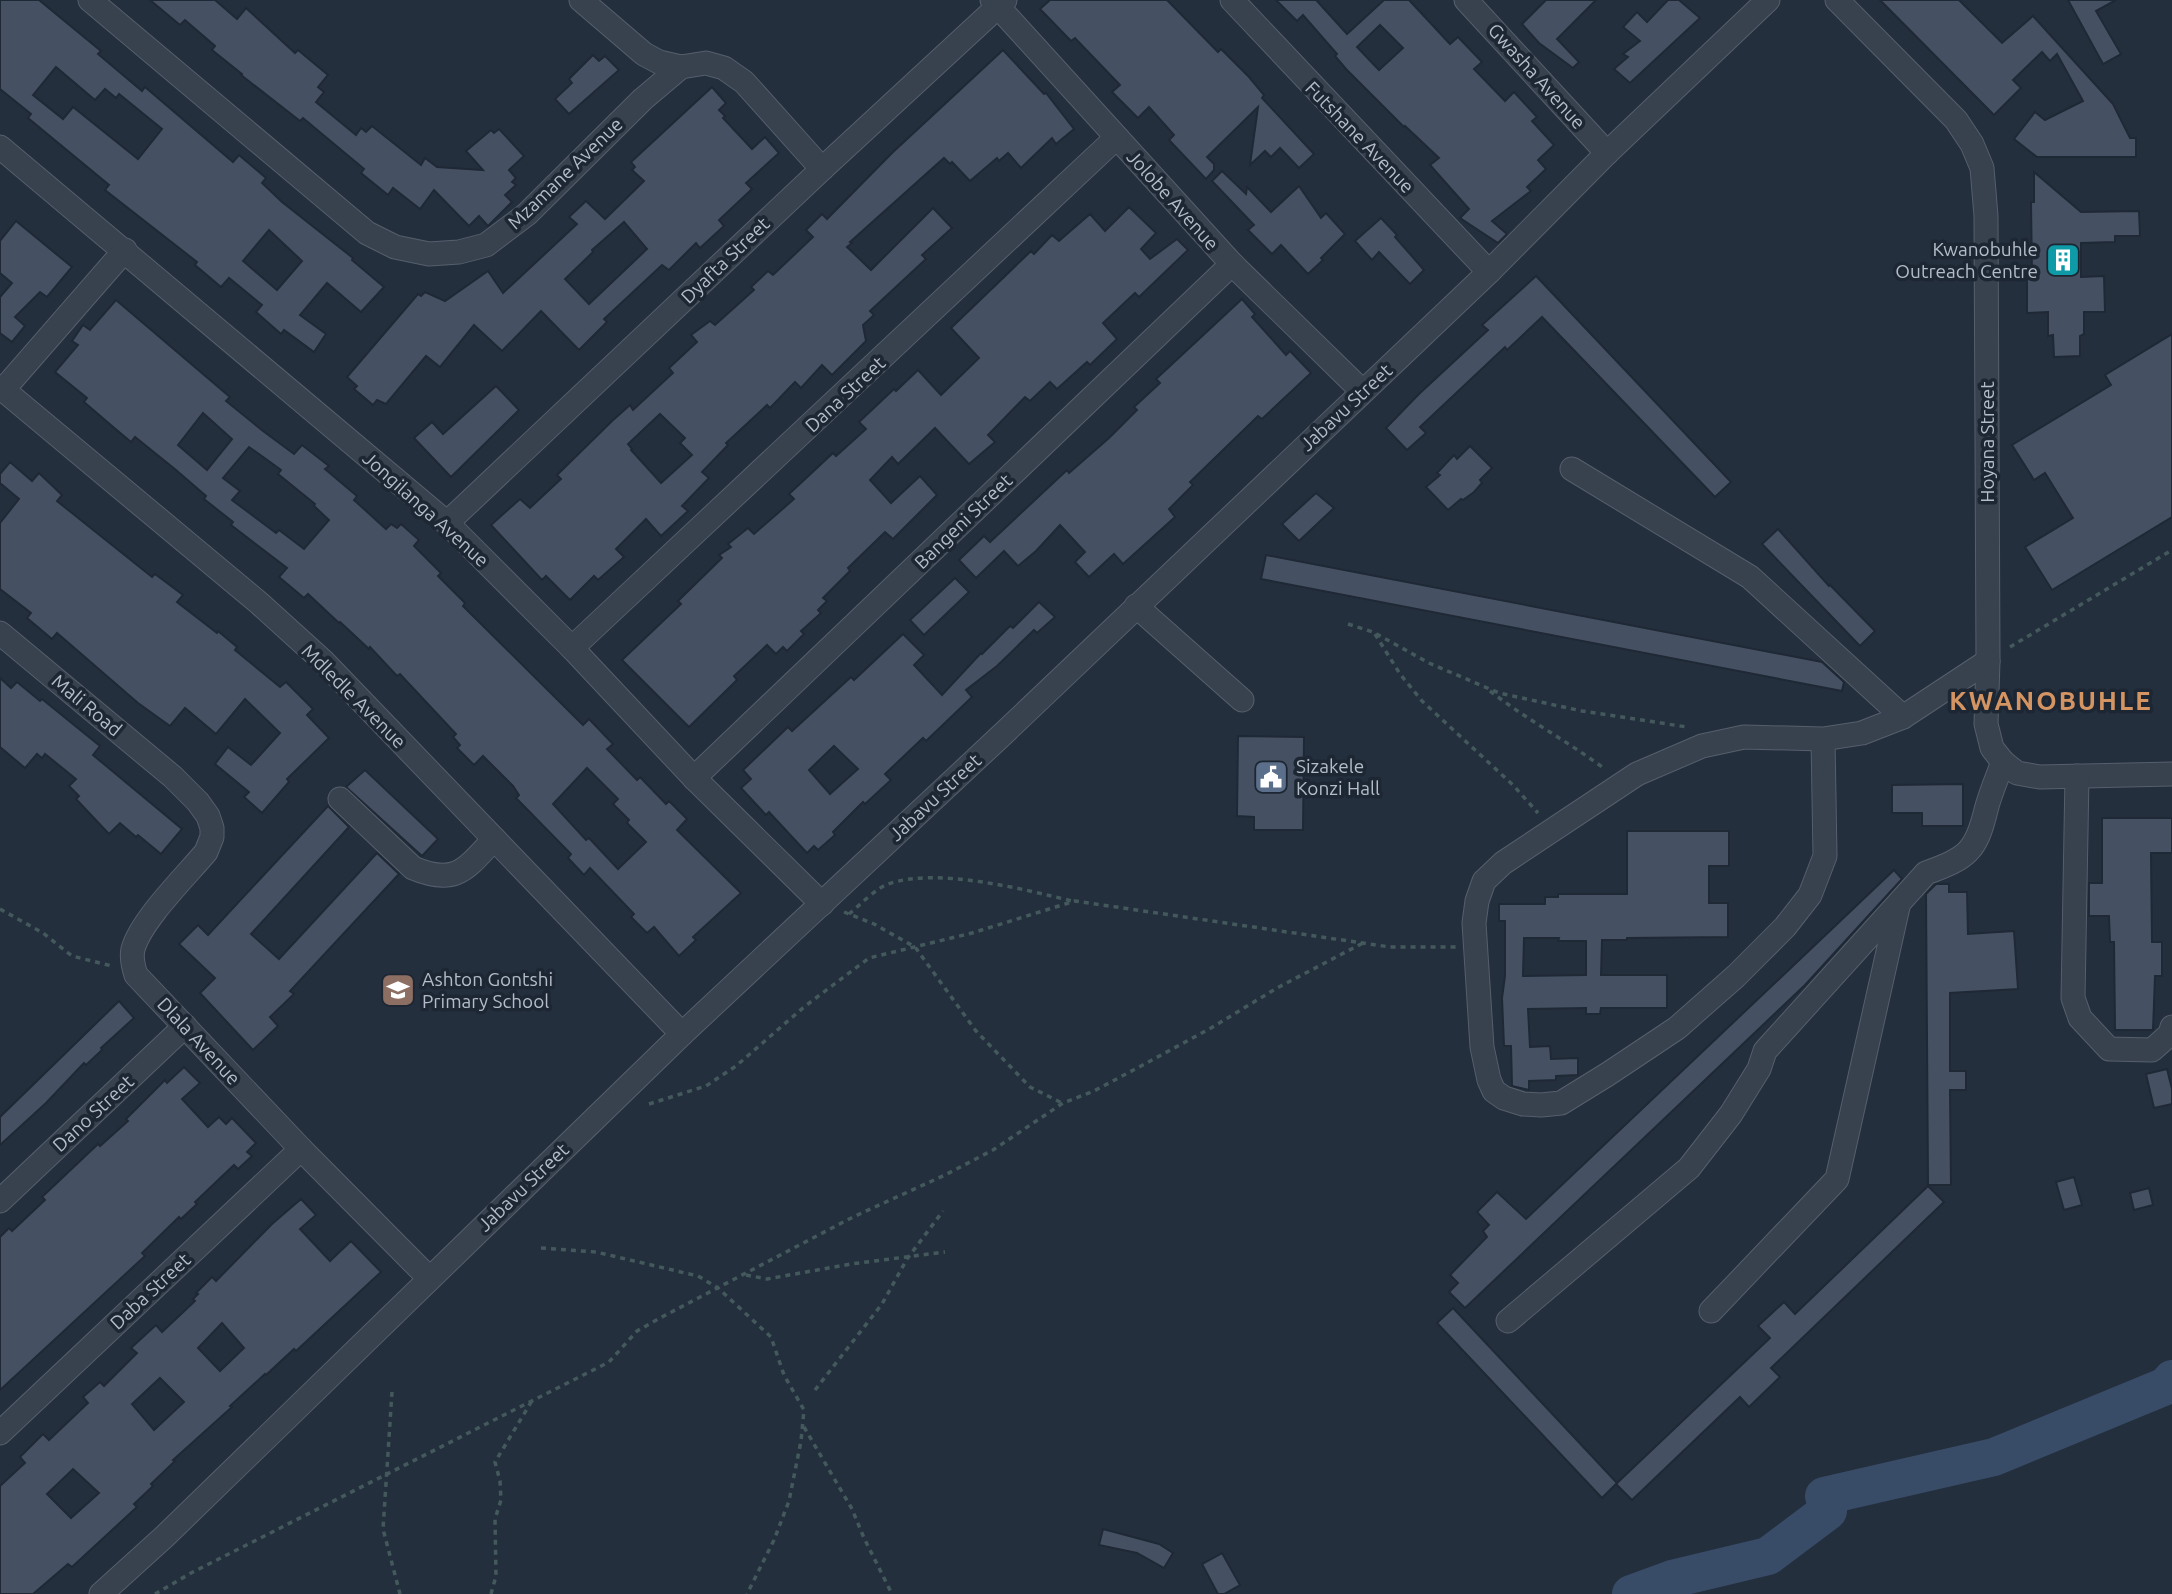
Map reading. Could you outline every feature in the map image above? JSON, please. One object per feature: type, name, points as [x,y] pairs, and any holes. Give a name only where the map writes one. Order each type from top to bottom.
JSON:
[{"type":"street","name":"Mzamane Avenue","points":[[90,0],[367,233],[396,247],[429,254],[460,252],[486,244],[527,214],[643,99],[681,66]]},
{"type":"street","points":[[581,0],[644,54],[660,62],[681,66],[706,63],[724,68],[744,82],[822,169]]},
{"type":"street","name":"Futshane Avenue","points":[[1232,0],[1489,272]]},
{"type":"street","name":"Jabavu Street","points":[[101,1594],[164,1537],[681,1034],[822,904],[1489,272],[1607,153],[1769,0]]},
{"type":"street","name":"Hoyana Street","points":[[1837,0],[1956,120],[1972,144],[1982,167],[1986,216],[1986,724],[1992,748],[2003,762]]},
{"type":"street","name":"Jolobe Avenue","points":[[998,2],[1116,138],[1232,264],[1362,391]]},
{"type":"street","name":"Dyafta Street","points":[[447,523],[998,2]]},
{"type":"street","name":"Gwasha Avenue","points":[[1481,5],[1607,153]]},
{"type":"street","name":"Dana Street","points":[[572,648],[1116,138]]},
{"type":"street","name":"Jongilanga Avenue","points":[[0,147],[447,523],[572,648],[694,778],[822,904]]},
{"type":"street","points":[[2,389],[125,250]]},
{"type":"street","name":"Bangeni Street","points":[[694,778],[1232,264]]},
{"type":"street","name":"Mdledle Avenue","points":[[2,389],[259,603],[323,662],[681,1034]]},
{"type":"street","points":[[1572,469],[1750,577],[1903,717]]},
{"type":"street","points":[[1136,606],[1242,700]]},
{"type":"street","name":"Mali Road","points":[[0,633],[173,777],[208,816],[212,837],[206,852],[140,931],[133,950],[132,964],[136,975]]},
{"type":"street","points":[[1823,739],[1825,856],[1811,895],[1786,927],[1676,1028],[1561,1103],[1523,1104],[1504,1098],[1494,1091],[1482,1047],[1474,923],[1477,901],[1484,881],[1503,863],[1637,774],[1713,744],[1744,737],[1823,739],[1863,733],[1903,717],[1988,661]]},
{"type":"street","points":[[1508,1321],[1689,1168],[1731,1114],[1759,1069],[1765,1051],[1926,873],[1948,865],[1972,848],[1983,829],[1986,808],[2003,762],[2017,773],[2040,777],[2172,774]]},
{"type":"street","points":[[2077,776],[2073,998],[2080,1018],[2109,1049],[2152,1049],[2170,1034],[2172,1027]]},
{"type":"street","points":[[340,799],[413,868],[427,874],[454,875],[466,869],[494,839]]},
{"type":"street","points":[[1711,1311],[1838,1179],[1899,904]]},
{"type":"street","name":"Dlala Avenue","points":[[136,975],[301,1149],[429,1278]]},
{"type":"street","name":"Dano Street","points":[[0,1201],[185,1026]]},
{"type":"street","name":"Daba Street","points":[[0,1433],[301,1149]]},
{"type":"path","points":[[1988,661],[2172,550]]},
{"type":"path","points":[[1348,624],[1373,632],[1429,663],[1499,693],[1582,711],[1688,727]]},
{"type":"path","points":[[1373,632],[1400,674],[1423,701],[1513,785],[1553,830]]},
{"type":"path","points":[[1485,687],[1510,706],[1567,741],[1624,783]]},
{"type":"path","points":[[849,914],[886,884],[919,878],[962,880],[1075,901],[1390,947],[1475,947]]},
{"type":"path","points":[[649,1104],[706,1086],[736,1066],[804,1007],[869,958],[972,933],[1075,901]]},
{"type":"path","points":[[822,904],[874,924],[915,947],[976,1031],[1030,1087],[1063,1103]]},
{"type":"path","points":[[0,909],[43,933],[72,956],[136,975]]},
{"type":"path","points":[[155,1594],[191,1573],[609,1362],[638,1331],[853,1217],[993,1150],[1063,1103],[1141,1066],[1277,988],[1363,943]]},
{"type":"path","points":[[816,1390],[881,1304],[907,1259],[943,1211]]},
{"type":"path","points":[[541,1248],[596,1252],[698,1276],[718,1288],[771,1337],[784,1375],[804,1410],[803,1425],[789,1501],[774,1540],[747,1594]]},
{"type":"path","points":[[744,1275],[767,1279],[945,1252]]},
{"type":"path","points":[[392,1392],[383,1529],[400,1594]]},
{"type":"path","points":[[491,1594],[496,1576],[495,1519],[502,1500],[495,1462],[533,1399]]},
{"type":"path","points":[[803,1425],[852,1509],[892,1594]]},
{"type":"building","points":[[0,0],[39,0],[101,51],[98,54],[142,91],[145,87],[233,162],[239,155],[266,178],[262,183],[282,202],[353,258],[352,260],[384,287],[361,312],[327,283],[300,315],[326,334],[314,352],[284,330],[281,334],[256,312],[262,305],[229,278],[221,287],[195,265],[197,262],[105,190],[109,185],[28,118],[31,114],[0,89]],"holes":[[[56,67],[95,100],[105,89],[116,98],[119,94],[162,129],[138,159],[73,107],[63,119],[33,95]],[[269,230],[302,261],[277,290],[243,261]]]},
{"type":"building","points":[[150,0],[215,0],[237,19],[246,8],[295,53],[298,50],[328,75],[318,87],[324,92],[316,102],[356,135],[361,128],[366,132],[372,126],[421,165],[425,158],[437,167],[483,170],[466,151],[491,130],[494,133],[499,129],[524,156],[509,170],[516,178],[512,182],[516,185],[505,195],[512,202],[488,226],[479,216],[469,226],[434,190],[420,209],[393,188],[388,195],[361,173],[364,169],[303,118],[300,121],[212,50],[215,46],[185,20],[180,25]]},
{"type":"building","points":[[1050,0],[1167,0],[1218,52],[1221,49],[1249,77],[1264,95],[1262,98],[1314,154],[1299,168],[1280,148],[1271,157],[1265,151],[1250,165],[1258,107],[1207,157],[1214,164],[1214,170],[1206,179],[1169,140],[1174,135],[1149,107],[1138,118],[1112,92],[1120,85],[1075,38],[1071,41],[1040,9]]},
{"type":"building","points":[[1276,0],[1319,0],[1317,1],[1347,34],[1384,0],[1409,0],[1450,44],[1458,37],[1482,62],[1474,69],[1505,101],[1514,92],[1537,117],[1532,121],[1554,145],[1538,160],[1546,169],[1527,187],[1531,191],[1492,221],[1507,234],[1498,243],[1460,218],[1469,209],[1430,165],[1439,158],[1346,69],[1335,56],[1337,54],[1303,15],[1297,21]],"holes":[[[1380,25],[1403,48],[1379,70],[1357,47]]]},
{"type":"building","points":[[1546,0],[1596,0],[1557,39],[1579,62],[1573,68],[1539,43],[1522,24]]},
{"type":"building","points":[[1668,0],[1679,0],[1700,18],[1630,83],[1614,69],[1628,57],[1623,54],[1640,41],[1623,27],[1637,12],[1647,22]]},
{"type":"building","points":[[1880,0],[1959,0],[2002,43],[2033,16],[2113,104],[2130,138],[2136,138],[2136,157],[2037,157],[2014,139],[2035,112],[2045,120],[2083,101],[2057,54],[2050,61],[2042,52],[2013,80],[2021,88],[1994,115]]},
{"type":"building","points":[[2068,0],[2116,0],[2096,11],[2121,54],[2103,64]]},
{"type":"building","points":[[1003,50],[1044,94],[1046,93],[1074,129],[1056,144],[1052,138],[1021,168],[1008,153],[999,161],[997,158],[970,181],[952,162],[950,164],[944,158],[847,247],[871,270],[933,208],[952,228],[922,255],[926,259],[870,311],[874,315],[863,325],[866,341],[832,375],[822,365],[801,388],[795,382],[770,408],[767,405],[726,443],[728,445],[702,472],[709,478],[682,506],[688,511],[661,536],[646,519],[616,549],[624,557],[598,580],[594,576],[570,600],[546,576],[542,580],[491,525],[520,499],[530,508],[561,479],[557,475],[612,421],[630,405],[633,410],[673,373],[669,368],[697,342],[691,335],[710,321],[715,325],[754,290],[751,287],[768,271],[773,275],[813,237],[806,230],[822,214],[827,219],[892,153]],"holes":[[[660,414],[685,438],[680,443],[692,455],[661,483],[628,444]]]},
{"type":"building","points":[[593,55],[599,61],[605,56],[619,70],[569,114],[555,99],[572,83],[569,79]]},
{"type":"building","points":[[712,87],[726,103],[719,110],[725,116],[723,118],[752,149],[765,137],[779,153],[746,183],[752,189],[719,220],[724,226],[700,248],[696,243],[669,270],[662,265],[604,319],[607,322],[579,350],[541,311],[502,351],[474,325],[440,367],[426,356],[386,404],[377,400],[373,405],[354,389],[357,386],[347,377],[418,294],[421,296],[425,292],[445,301],[488,271],[503,293],[577,224],[569,217],[586,201],[605,219],[644,181],[632,170],[635,167],[631,162]],"holes":[[[624,222],[647,249],[589,304],[565,279]]]},
{"type":"building","points":[[1222,171],[1246,194],[1247,187],[1271,212],[1299,186],[1321,218],[1326,213],[1345,234],[1308,274],[1281,245],[1272,254],[1248,230],[1254,225],[1212,181]]},
{"type":"building","name":"Kwanobuhle Outreach Centre","points":[[2034,172],[2081,212],[2139,211],[2140,236],[2115,236],[2115,242],[2081,243],[2081,277],[2104,276],[2105,312],[2084,312],[2080,356],[2054,357],[2053,335],[2048,336],[2048,312],[2027,313],[2027,276],[2032,276],[2031,202],[2034,202]]},
{"type":"building","points":[[1129,207],[1156,233],[1141,249],[1150,259],[1177,239],[1188,250],[1139,297],[1135,293],[1103,323],[1117,339],[1090,365],[1087,362],[1057,389],[1050,382],[1030,401],[1025,397],[988,435],[995,442],[969,464],[935,428],[898,464],[892,457],[870,480],[891,503],[920,476],[937,495],[893,539],[885,532],[848,568],[850,571],[823,598],[827,601],[818,610],[821,613],[801,631],[804,634],[787,651],[783,647],[776,654],[767,645],[734,676],[737,680],[689,727],[622,660],[681,604],[678,601],[722,558],[719,555],[731,547],[728,544],[748,528],[754,534],[794,499],[789,494],[833,453],[836,456],[866,429],[859,422],[894,389],[896,391],[918,370],[941,395],[979,358],[951,328],[1031,251],[1034,254],[1052,235],[1059,241],[1090,214],[1105,231]]},
{"type":"building","points":[[1381,218],[1424,270],[1410,284],[1379,252],[1372,260],[1355,241]]},
{"type":"building","points":[[16,221],[72,267],[47,297],[40,292],[15,317],[25,326],[12,342],[0,333],[0,297],[12,283],[0,273],[0,241]]},
{"type":"building","points":[[1536,276],[1731,482],[1715,497],[1542,317],[1507,350],[1505,347],[1420,427],[1426,433],[1407,450],[1386,428],[1488,330],[1482,325]]},
{"type":"building","points":[[1242,299],[1255,314],[1252,317],[1286,355],[1290,351],[1311,373],[1262,419],[1258,416],[1190,482],[1193,485],[1169,509],[1175,517],[1123,564],[1114,554],[1089,577],[1075,562],[1085,552],[1060,525],[1018,566],[1004,551],[976,578],[959,560],[984,536],[990,542],[1067,470],[1069,473],[1109,438],[1137,410],[1134,407],[1160,383],[1156,379]]},
{"type":"building","points":[[116,300],[230,397],[226,401],[263,431],[294,454],[302,445],[329,466],[325,469],[357,496],[354,500],[386,529],[391,524],[397,528],[401,524],[419,540],[414,546],[441,573],[438,576],[465,603],[463,606],[583,725],[589,719],[613,744],[607,749],[637,780],[640,777],[666,804],[669,801],[687,819],[677,830],[741,893],[693,937],[696,940],[679,956],[654,927],[647,933],[631,917],[634,914],[590,868],[584,875],[568,858],[571,854],[516,798],[519,795],[513,786],[483,756],[474,765],[457,748],[460,745],[453,737],[456,734],[400,674],[397,676],[370,647],[369,649],[308,594],[304,598],[279,577],[287,568],[231,525],[233,522],[204,499],[206,496],[176,470],[135,437],[131,442],[112,426],[84,402],[87,398],[55,372],[78,345],[72,341],[83,325],[90,330]],"holes":[[[203,413],[232,439],[207,470],[178,445]],[[249,447],[281,470],[278,474],[315,504],[329,520],[304,549],[279,530],[276,533],[232,500],[240,491],[223,478]],[[587,768],[618,799],[613,804],[646,842],[618,869],[589,838],[586,840],[553,804]]]},
{"type":"building","points":[[2172,334],[2172,517],[2052,590],[2025,547],[2073,518],[2045,473],[2034,480],[2012,445],[2111,385],[2105,375]]},
{"type":"building","points":[[496,386],[519,410],[451,477],[414,438],[432,422],[443,434]]},
{"type":"building","points":[[1470,446],[1492,468],[1480,480],[1482,483],[1474,492],[1448,510],[1426,487],[1440,475],[1437,473],[1454,455],[1457,459]]},
{"type":"building","points":[[10,462],[32,481],[39,473],[62,495],[57,501],[152,577],[155,574],[183,595],[177,602],[217,633],[218,631],[237,647],[235,650],[280,687],[286,682],[313,709],[307,715],[329,738],[287,779],[289,782],[262,813],[244,797],[249,792],[215,764],[228,747],[251,765],[280,733],[245,699],[216,734],[185,708],[170,726],[138,703],[57,633],[52,639],[27,618],[31,613],[0,589],[0,523],[19,499],[0,483],[0,474]]},
{"type":"building","points":[[1316,493],[1334,508],[1299,541],[1282,524]]},
{"type":"building","points":[[1778,529],[1829,586],[1875,631],[1860,646],[1762,544]]},
{"type":"building","points":[[1266,555],[1822,662],[1844,682],[1842,691],[1261,579]]},
{"type":"building","points":[[955,578],[969,592],[924,635],[910,620]]},
{"type":"building","points":[[1039,602],[1055,617],[1037,633],[1034,630],[997,666],[966,690],[972,697],[926,741],[923,738],[885,774],[891,780],[865,804],[863,802],[833,832],[835,835],[818,850],[814,846],[807,853],[769,812],[766,815],[741,788],[751,779],[743,770],[788,727],[792,731],[851,677],[854,680],[903,634],[924,655],[914,665],[942,695],[981,653],[1010,626],[1013,628]],"holes":[[[834,746],[858,769],[830,794],[809,770]]]},
{"type":"building","points":[[0,678],[11,688],[17,682],[40,701],[42,699],[100,746],[93,755],[182,829],[161,854],[120,823],[109,834],[76,799],[79,796],[69,786],[76,779],[45,754],[42,758],[37,754],[25,768],[0,747]]},
{"type":"building","name":"Sizakele Konzi Hall","points":[[1238,736],[1304,737],[1303,830],[1254,830],[1254,817],[1237,816]]},
{"type":"building","points":[[365,770],[438,839],[422,856],[346,787]]},
{"type":"building","points":[[1963,784],[1963,826],[1922,826],[1922,813],[1892,813],[1892,785]]},
{"type":"building","points":[[328,806],[349,827],[251,934],[279,959],[377,853],[399,874],[290,991],[294,994],[270,1017],[278,1026],[253,1050],[200,993],[215,978],[179,944],[198,925],[208,935]]},
{"type":"building","points":[[2102,818],[2172,818],[2172,853],[2151,853],[2152,942],[2162,942],[2162,976],[2155,976],[2153,1030],[2115,1030],[2114,942],[2110,942],[2109,916],[2089,916],[2089,883],[2102,883]]},
{"type":"building","points":[[1627,831],[1729,831],[1729,866],[1709,866],[1709,903],[1728,903],[1728,937],[1602,940],[1601,975],[1667,975],[1667,1008],[1601,1008],[1600,1014],[1586,1014],[1586,1008],[1528,1009],[1530,1047],[1550,1046],[1551,1059],[1578,1058],[1578,1075],[1556,1076],[1556,1080],[1529,1081],[1529,1090],[1512,1086],[1511,1046],[1504,1046],[1502,998],[1505,976],[1505,921],[1499,921],[1499,904],[1545,904],[1545,897],[1558,897],[1558,894],[1627,894]],"holes":[[[1524,938],[1559,938],[1558,941],[1586,941],[1586,975],[1523,976]]]},
{"type":"building","points":[[1894,870],[1902,879],[1805,985],[1465,1308],[1449,1292],[1458,1283],[1450,1275],[1487,1237],[1483,1231],[1489,1225],[1477,1212],[1497,1192],[1526,1219]]},
{"type":"building","points":[[1936,884],[1949,884],[1949,892],[1967,892],[1968,934],[2014,931],[2018,989],[1950,993],[1950,1071],[1966,1071],[1966,1090],[1950,1090],[1951,1185],[1928,1185],[1926,894]]},
{"type":"building","points":[[119,1001],[134,1018],[0,1145],[0,1117]]},
{"type":"building","points":[[184,1067],[200,1083],[182,1099],[208,1127],[219,1117],[226,1124],[232,1118],[256,1143],[247,1152],[252,1156],[238,1169],[234,1165],[195,1202],[197,1204],[181,1219],[179,1217],[142,1253],[145,1256],[0,1390],[0,1237],[9,1228],[12,1231],[45,1200],[42,1197],[98,1144],[100,1146],[128,1121],[126,1119],[165,1080],[167,1083]]},
{"type":"building","points":[[2167,1069],[2172,1089],[2172,1104],[2154,1108],[2146,1074]]},
{"type":"building","points":[[2074,1177],[2082,1205],[2064,1210],[2056,1182]]},
{"type":"building","points":[[1928,1186],[1944,1202],[1771,1368],[1780,1377],[1749,1407],[1740,1397],[1632,1500],[1616,1484],[1770,1338],[1758,1326],[1784,1302],[1795,1314]]},
{"type":"building","points":[[2149,1188],[2153,1205],[2134,1210],[2130,1193]]},
{"type":"building","points":[[301,1199],[316,1215],[300,1229],[330,1261],[351,1241],[381,1272],[296,1351],[294,1349],[265,1374],[173,1460],[175,1461],[151,1484],[153,1486],[134,1504],[137,1507],[72,1567],[68,1564],[33,1594],[0,1594],[0,1486],[25,1463],[20,1457],[43,1434],[49,1440],[88,1403],[83,1397],[100,1382],[104,1386],[137,1353],[131,1348],[156,1325],[162,1332],[195,1301],[193,1299],[198,1294],[196,1293],[212,1277],[216,1281],[272,1224]],"holes":[[[222,1323],[244,1348],[220,1371],[198,1348]],[[160,1378],[184,1402],[154,1430],[132,1404]],[[73,1469],[99,1493],[71,1518],[47,1494]]]},
{"type":"building","points":[[1453,1308],[1617,1483],[1602,1498],[1437,1323]]},
{"type":"building","points":[[1103,1529],[1159,1544],[1173,1553],[1164,1568],[1137,1553],[1099,1545]]},
{"type":"building","points":[[1222,1553],[1240,1585],[1224,1594],[1218,1594],[1202,1564]]},
{"type":"waterway","points":[[1631,1594],[1672,1579],[1768,1556],[1828,1511],[1824,1496],[1994,1457],[2166,1386],[2172,1379]]},
{"type":"place","name":"Kwanobuhle Outreach Centre","points":[[2063,260]]},
{"type":"place","name":"Sizakele Konzi Hall","points":[[1271,777]]},
{"type":"place","name":"Ashton Gontshi Primary School","points":[[398,990]]},
{"type":"district","name":"KWANOBUHLE","points":[[2051,701]]}]
